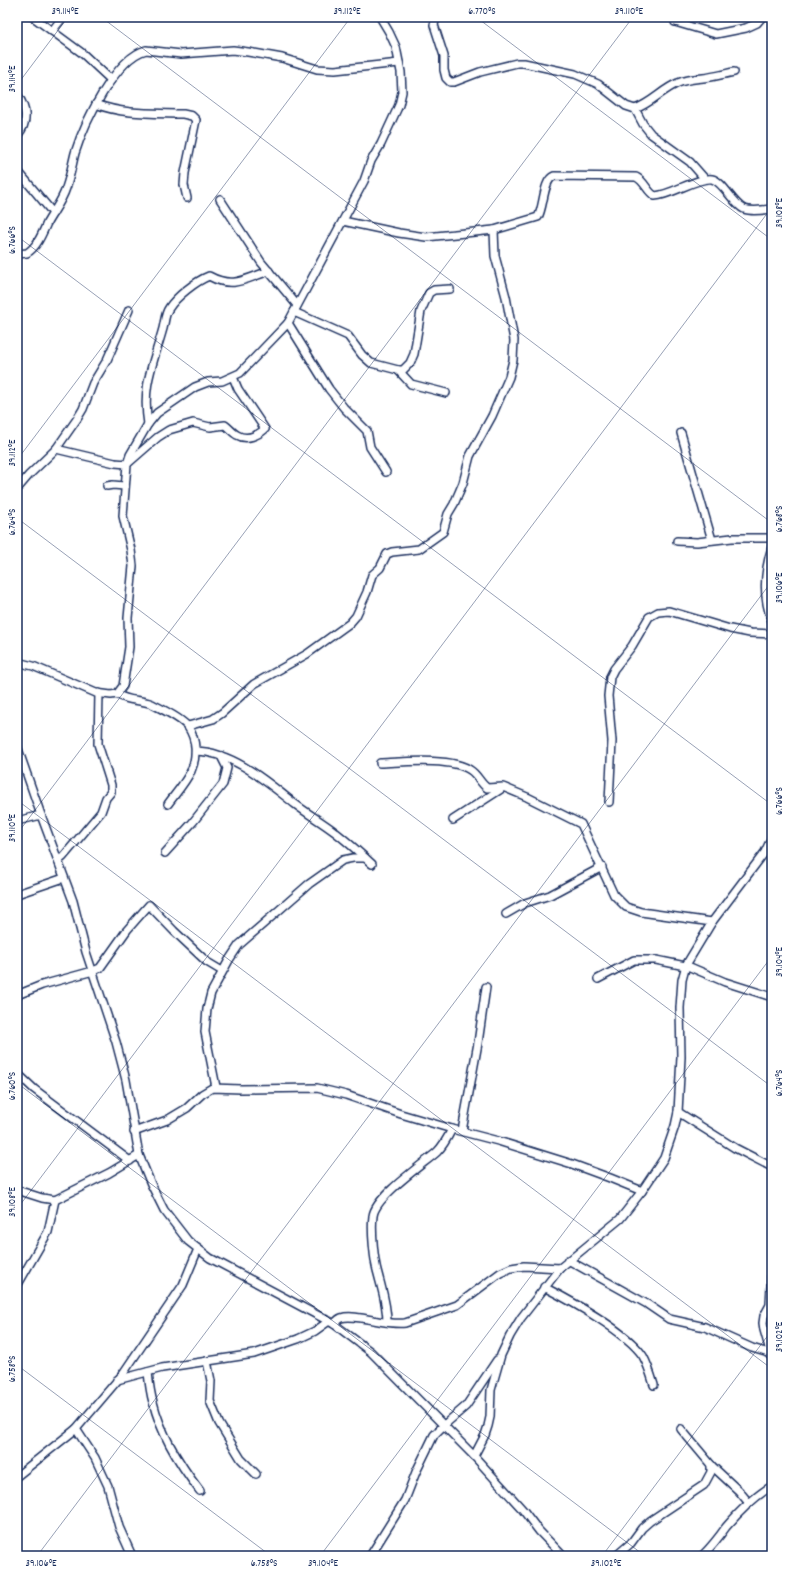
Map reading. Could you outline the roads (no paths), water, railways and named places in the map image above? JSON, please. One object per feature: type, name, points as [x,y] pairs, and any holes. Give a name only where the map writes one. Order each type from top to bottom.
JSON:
[{"type":"street","points":[[32,17],[82,53],[111,80]]},
{"type":"street","points":[[52,31],[63,17]]},
{"type":"street","points":[[117,694],[123,686],[129,647],[128,618],[133,566],[123,516],[125,496],[124,486],[127,464],[148,424],[157,413],[195,387],[208,382],[222,381],[233,378],[249,364],[288,323],[364,181],[371,161],[381,144],[399,105],[402,92],[400,63],[396,47],[380,17]]},
{"type":"street","points":[[436,17],[434,25],[444,56],[444,70],[446,78],[451,83],[480,72],[517,63],[524,63],[575,74],[598,84],[626,106],[636,109],[646,105],[654,98],[678,83],[693,78],[702,78],[734,72]]},
{"type":"street","points":[[675,22],[716,34],[746,28],[757,23],[762,17]]},
{"type":"street","points":[[17,254],[27,253],[36,245],[52,213],[64,195],[75,154],[85,125],[111,80],[135,55],[146,50],[181,54],[233,50],[282,58],[317,69],[335,70],[400,63]]},
{"type":"street","points":[[17,94],[27,118],[25,125],[17,136]]},
{"type":"street","points":[[96,104],[106,108],[124,111],[184,114],[192,116],[196,120],[185,173],[184,185],[187,198]]},
{"type":"street","points":[[636,109],[643,124],[650,134],[690,162],[705,179]]},
{"type":"street","points":[[17,170],[52,213]]},
{"type":"street","points":[[343,221],[399,234],[422,237],[494,230],[538,217],[541,212],[548,180],[554,176],[636,176],[640,179],[648,191],[655,196],[678,190],[705,179],[715,181],[743,208],[749,210],[772,209]]},
{"type":"street","points":[[220,198],[224,202],[247,241],[297,305]]},
{"type":"street","points":[[188,726],[213,719],[257,682],[290,664],[340,631],[356,616],[367,592],[372,575],[380,568],[387,554],[392,552],[419,549],[444,531],[446,519],[463,484],[470,456],[492,416],[509,377],[513,360],[514,340],[506,298],[495,256],[494,230]]},
{"type":"street","points":[[148,424],[146,395],[147,381],[164,327],[166,313],[172,303],[194,285],[209,276],[228,283],[241,281],[269,271]]},
{"type":"street","points":[[398,370],[406,368],[414,354],[421,311],[429,293],[434,290],[450,288]]},
{"type":"street","points":[[17,489],[56,449],[83,409],[93,383],[107,360],[129,310]]},
{"type":"street","points":[[294,312],[348,336],[368,361],[398,370],[411,384],[446,393]]},
{"type":"street","points":[[288,323],[329,390],[344,408],[367,431],[370,447],[386,472]]},
{"type":"street","points":[[56,449],[115,463],[127,464],[169,430],[193,423],[210,427],[224,425],[230,428],[236,435],[243,438],[250,438],[259,434],[265,428],[238,389],[233,378]]},
{"type":"street","points":[[681,433],[712,540]]},
{"type":"street","points":[[107,486],[124,486]]},
{"type":"street","points":[[677,541],[732,538],[772,538]]},
{"type":"street","points":[[772,547],[765,579],[772,620]]},
{"type":"street","points":[[609,802],[612,741],[608,696],[610,677],[614,669],[632,646],[649,618],[658,612],[669,611],[730,629],[750,633],[772,634]]},
{"type":"street","points":[[17,662],[33,666],[100,693],[111,695],[117,694],[127,699],[151,704],[167,712],[188,726],[196,751],[191,771],[185,782],[168,804]]},
{"type":"street","points":[[58,861],[96,818],[111,792],[112,785],[98,744],[100,693]]},
{"type":"street","points":[[17,746],[73,901],[86,952],[122,1062],[139,1155],[153,1189],[164,1210],[181,1233],[210,1258],[331,1322],[370,1352],[474,1456],[523,1510],[539,1531],[563,1556]]},
{"type":"street","points":[[196,751],[214,753],[267,781],[295,804],[336,833],[372,864]]},
{"type":"street","points":[[165,853],[193,822],[223,784],[227,768],[221,756]]},
{"type":"street","points":[[380,763],[448,763],[461,766],[470,770],[487,788],[503,788],[527,797],[581,824],[614,895],[626,907],[641,912],[712,922]]},
{"type":"street","points":[[453,820],[503,788]]},
{"type":"street","points":[[17,821],[41,815]]},
{"type":"street","points":[[370,1556],[405,1500],[416,1472],[432,1440],[444,1425],[466,1406],[501,1355],[521,1318],[544,1287],[568,1260],[620,1219],[642,1191],[664,1158],[675,1126],[678,1112],[681,1056],[680,1008],[682,980],[686,965],[712,922],[759,860],[772,837]]},
{"type":"street","points":[[216,1087],[205,1032],[207,1009],[211,992],[222,971],[239,945],[309,884],[343,860],[365,858]]},
{"type":"street","points":[[506,914],[525,904],[550,895],[602,867]]},
{"type":"street","points":[[17,894],[64,878]]},
{"type":"street","points":[[17,995],[42,985],[93,971],[103,965],[126,930],[149,905],[207,962],[222,971]]},
{"type":"street","points":[[598,979],[634,960],[656,960],[686,965],[725,982],[772,998]]},
{"type":"street","points":[[462,1131],[478,1044],[486,987]]},
{"type":"street","points":[[17,1072],[34,1089],[130,1161]]},
{"type":"street","points":[[134,1132],[167,1120],[187,1108],[202,1094],[216,1087],[241,1089],[316,1088],[346,1095],[452,1129],[498,1141],[572,1164],[642,1191]]},
{"type":"street","points":[[678,1112],[724,1142],[772,1167]]},
{"type":"street","points":[[387,1322],[385,1299],[377,1273],[373,1236],[374,1210],[409,1173],[437,1152],[452,1129]]},
{"type":"street","points":[[17,1190],[42,1198],[55,1200],[110,1173],[139,1155]]},
{"type":"street","points":[[17,1286],[48,1232],[55,1200]]},
{"type":"street","points":[[17,1476],[76,1429],[117,1380],[183,1285],[198,1249]]},
{"type":"street","points":[[568,1260],[647,1304],[669,1319],[705,1327],[752,1348],[772,1355]]},
{"type":"street","points":[[117,1380],[162,1368],[254,1354],[298,1339],[341,1318],[353,1318],[397,1324],[404,1323],[457,1305],[500,1273],[511,1268],[524,1266],[560,1268]]},
{"type":"street","points":[[772,1266],[770,1305],[764,1316],[763,1323],[772,1355]]},
{"type":"street","points":[[544,1287],[580,1307],[616,1331],[636,1348],[646,1361],[654,1385]]},
{"type":"street","points":[[474,1456],[483,1440],[488,1426],[490,1417],[491,1390],[501,1355]]},
{"type":"street","points":[[207,1361],[211,1381],[210,1401],[219,1423],[241,1459],[256,1474]]},
{"type":"street","points":[[148,1372],[153,1402],[168,1442],[179,1463],[200,1491]]},
{"type":"street","points":[[76,1429],[95,1458],[108,1486],[119,1527],[132,1556]]},
{"type":"street","points":[[681,1430],[711,1465],[740,1492],[749,1503]]},
{"type":"street","points":[[616,1556],[631,1543],[642,1528],[650,1521],[704,1484],[711,1472],[711,1465]]},
{"type":"street","points":[[702,1556],[749,1503],[763,1491],[772,1486]]}]
